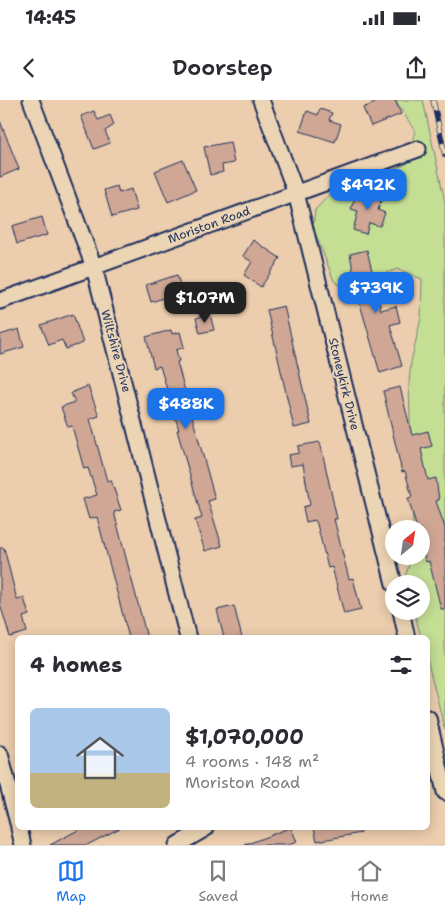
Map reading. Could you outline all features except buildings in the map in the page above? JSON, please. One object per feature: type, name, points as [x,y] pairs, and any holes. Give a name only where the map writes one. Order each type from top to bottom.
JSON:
[{"type":"street","name":"Wiltshire Drive","points":[[31,100],[94,267],[187,635]]},
{"type":"street","name":"Stoneykirk Drive","points":[[261,100],[296,193],[392,575]]},
{"type":"street","name":"Moriston Road","points":[[0,301],[418,149]]},
{"type":"street","points":[[403,620],[406,635]]},
{"type":"street","points":[[430,736],[433,763],[445,792]]},
{"type":"street","points":[[0,754],[15,812]]},
{"type":"street","points":[[19,830],[23,845]]},
{"type":"street","points":[[177,845],[203,830]]},
{"type":"green space","points":[[395,100],[423,100],[445,202],[445,730],[430,671],[430,635],[420,635],[416,620],[430,620],[430,575],[406,575],[409,565],[430,565],[430,520],[413,520],[409,383],[411,362],[421,318],[422,279],[398,269],[344,288],[334,281],[313,227],[315,210],[331,193],[407,164],[415,131]]},
{"type":"railway","points":[[433,100],[445,155]]}]
